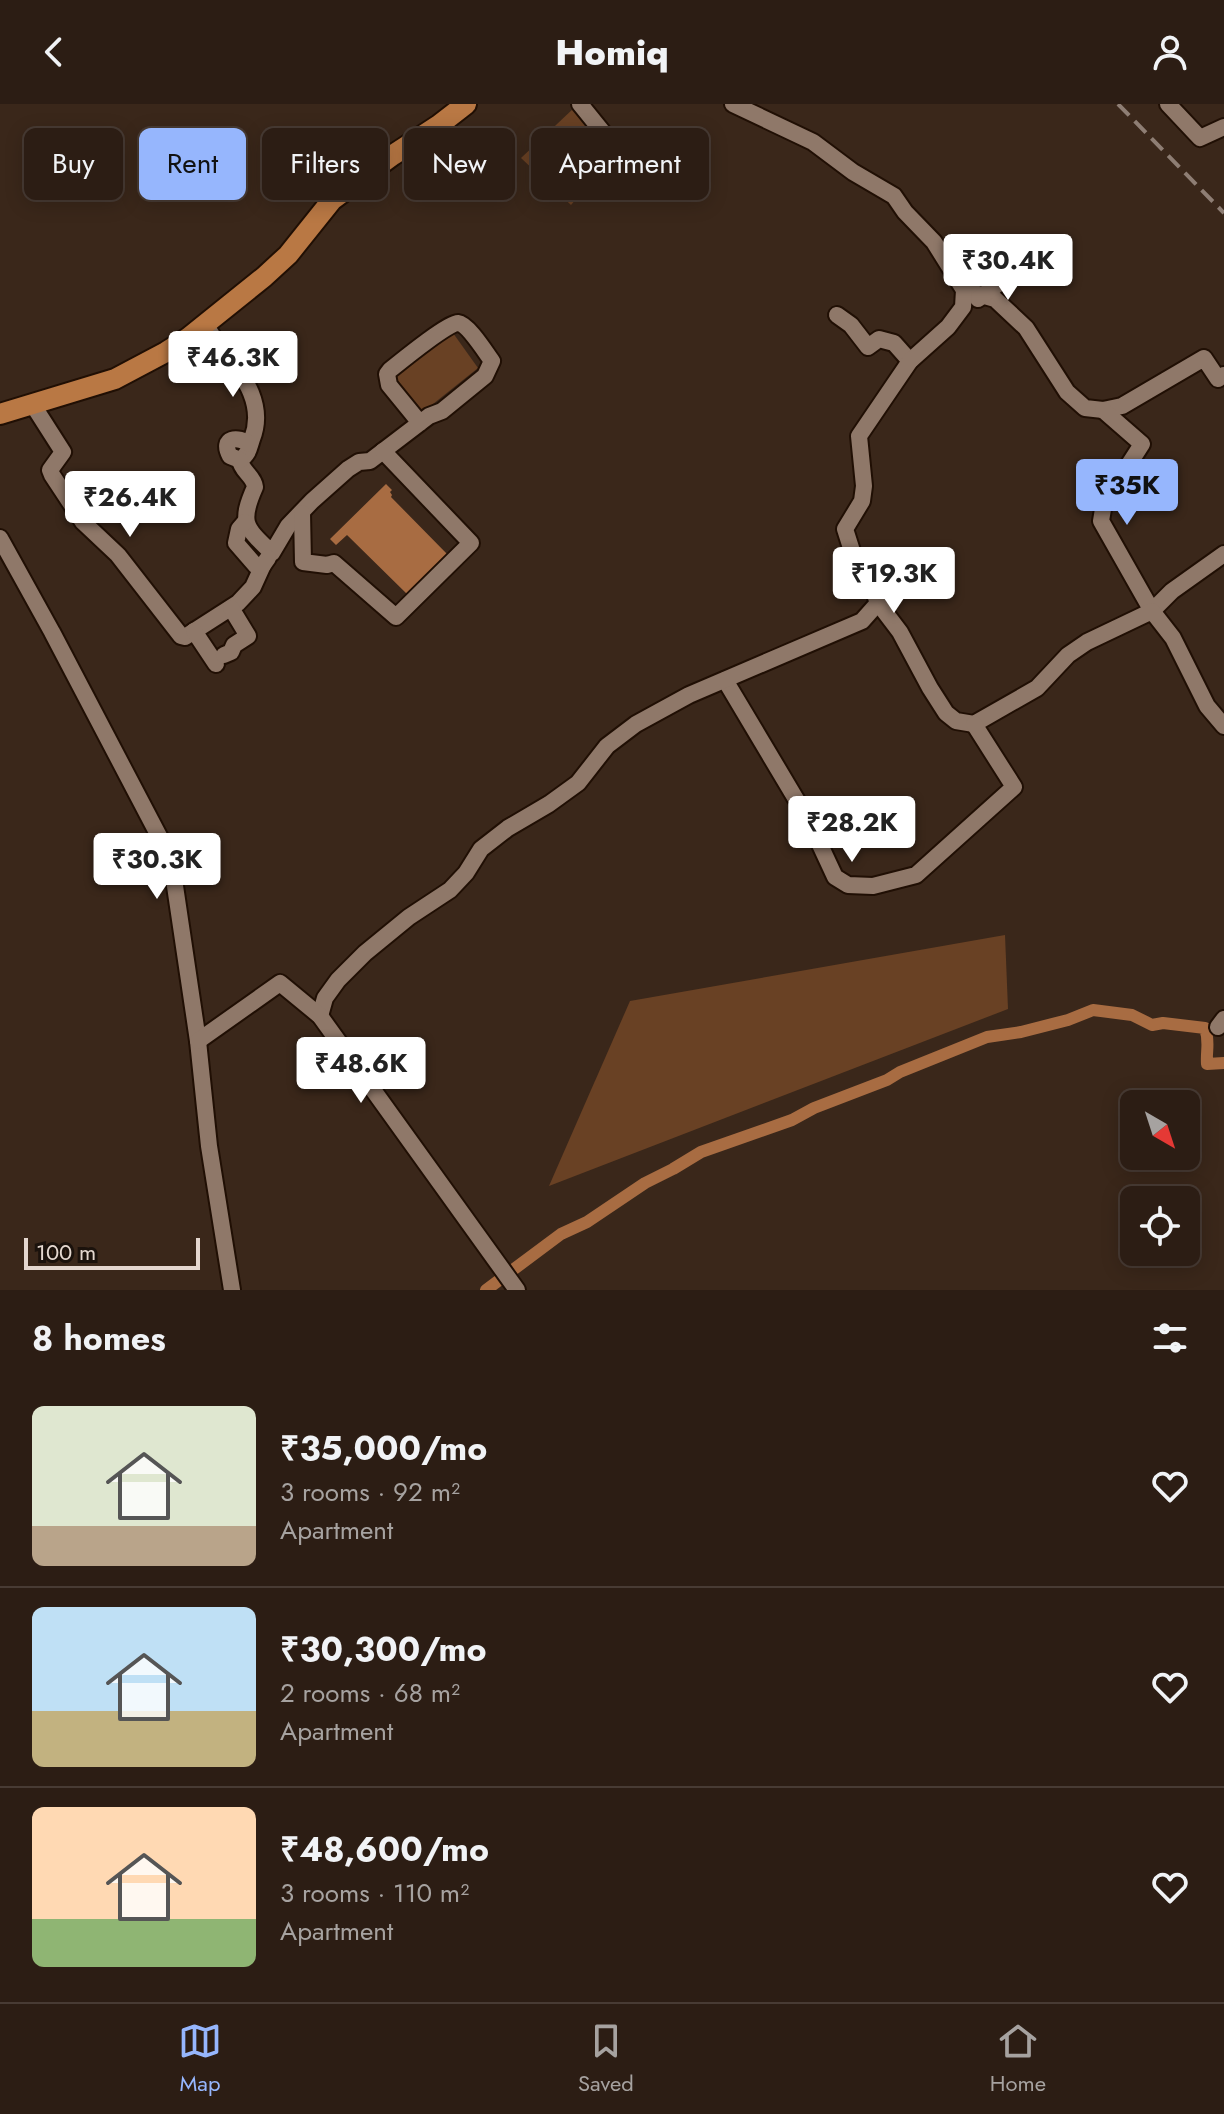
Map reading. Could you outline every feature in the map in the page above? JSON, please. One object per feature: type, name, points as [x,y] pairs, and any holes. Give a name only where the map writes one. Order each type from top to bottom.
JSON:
[{"type":"main road","points":[[0,414],[115,379],[166,352],[264,277],[288,255],[332,200],[466,104]]},
{"type":"street","points":[[580,104],[599,128]]},
{"type":"street","points":[[733,104],[813,142],[853,172],[894,196],[934,242],[964,299]]},
{"type":"street","points":[[1168,104],[1200,138],[1224,127]]},
{"type":"street","points":[[983,296],[1029,261]]},
{"type":"street","points":[[964,299],[983,296],[995,299],[1026,328],[1067,392],[1085,408],[1103,410],[1122,406],[1204,358],[1218,379],[1224,375]]},
{"type":"street","points":[[964,299],[948,327],[910,361],[859,436],[864,486],[862,501],[845,529],[852,551],[867,572],[878,603],[900,632],[946,713],[956,721],[974,724],[1037,688],[1068,655],[1087,642],[1152,611],[1172,591],[1224,554]]},
{"type":"street","points":[[837,315],[851,325],[868,347],[879,339],[894,343],[910,361]]},
{"type":"street","points":[[205,324],[252,392],[256,427],[247,455],[240,460],[255,483],[245,522],[267,559]]},
{"type":"street","points":[[33,405],[63,452],[50,470],[83,522],[118,555],[181,636],[185,637],[231,608],[253,587],[288,526],[353,465],[370,461],[420,423],[429,416],[442,411],[485,376],[492,361],[462,324],[452,325],[439,333],[387,374],[389,385],[420,423]]},
{"type":"street","points":[[1103,410],[1142,444],[1104,503],[1101,521],[1152,611],[1173,638],[1207,706],[1224,726]]},
{"type":"street","points":[[302,513],[303,562],[334,563],[396,617],[471,543],[383,451]]},
{"type":"street","points":[[0,538],[171,859],[198,1041],[209,1146],[232,1290]]},
{"type":"street","points":[[320,1016],[325,998],[365,953],[409,917],[450,890],[466,873],[481,849],[578,783],[607,746],[636,724],[689,695],[862,621],[878,603]]},
{"type":"street","points":[[194,631],[220,660],[248,636],[231,608]]},
{"type":"street","points":[[725,680],[809,821],[835,877],[848,885],[873,886],[916,875],[1014,787],[974,724]]},
{"type":"street","points":[[198,1041],[280,983],[320,1016],[516,1289]]},
{"type":"shaded area","points":[[574,108],[588,128],[553,128]]},
{"type":"shaded area","points":[[531,149],[531,167],[521,158]]},
{"type":"shaded area","points":[[453,333],[478,368],[423,412],[394,377]]},
{"type":"shaded area","points":[[386,484],[392,490],[391,497],[448,555],[408,595],[347,535],[336,545],[330,539]]},
{"type":"shaded area","points":[[1005,935],[1008,1009],[549,1186],[630,1001]]},
{"type":"waterway","points":[[486,1290],[561,1234],[587,1222],[645,1183],[701,1152],[792,1120],[814,1108],[987,1037],[1021,1032],[1093,1010],[1132,1015],[1152,1025],[1163,1023],[1205,1028],[1207,1064],[1224,1063]]},
{"type":"railway","points":[[1118,104],[1224,213]]}]
